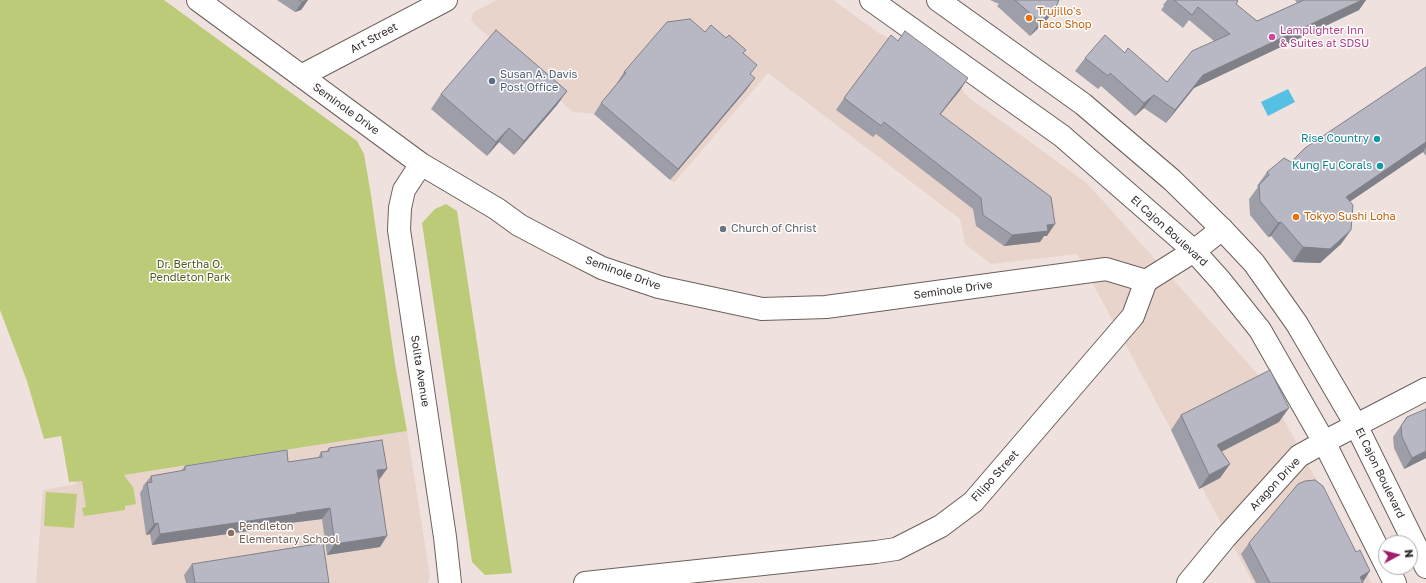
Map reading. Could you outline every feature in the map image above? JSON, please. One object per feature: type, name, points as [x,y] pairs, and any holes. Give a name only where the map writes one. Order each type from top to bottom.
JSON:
[{"type":"street","name":"Seminole Drive","points":[[198,0],[421,164],[497,209],[519,225],[553,244],[602,268],[659,287],[762,309],[826,307],[1106,270],[1146,281]]},
{"type":"street","name":"Art Street","points":[[301,76],[446,0]]},
{"type":"street","name":"El Cajon Boulevard","points":[[871,0],[1062,136],[1194,250],[1260,330],[1324,442],[1378,550]]},
{"type":"street","name":"El Cajon Boulevard","points":[[938,0],[1084,104],[1172,180],[1254,263],[1298,324],[1356,425],[1426,567]]},
{"type":"street","name":"Solita Avenue","points":[[421,164],[404,190],[400,208],[399,230],[445,537],[450,583]]},
{"type":"street","points":[[1146,281],[1222,230]]},
{"type":"street","name":"Filipo Street","points":[[585,583],[896,549],[941,526],[973,502],[1133,316],[1146,281]]},
{"type":"street","name":"Aragon Drive","points":[[1188,583],[1225,538],[1300,456],[1426,389]]},
{"type":"shaded area","points":[[497,0],[833,0],[879,33],[897,42],[961,89],[972,100],[1087,183],[1262,379],[1372,583],[1253,583],[1077,254],[991,264],[965,244],[960,219],[768,73],[674,183],[594,114],[573,112],[471,21],[473,12]]},
{"type":"shaded area","name":"Pendleton Elementary School","points":[[407,431],[430,576],[428,583],[36,583],[43,490],[76,484],[76,481],[159,470]]},
{"type":"green space","name":"Dr. Bertha O. Pendleton Park","points":[[0,0],[164,0],[357,141],[364,154],[395,364],[407,431],[124,475],[133,487],[136,504],[125,506],[125,510],[84,516],[82,508],[86,507],[82,481],[69,482],[61,436],[44,439],[27,381],[0,310]]},
{"type":"green space","points":[[446,204],[457,211],[512,573],[485,575],[472,562],[422,223],[435,209]]},
{"type":"green space","points":[[46,492],[77,494],[74,528],[44,526]]},
{"type":"water","points":[[1288,89],[1295,102],[1268,116],[1261,102]]},
{"type":"building","points":[[1015,0],[1059,0],[1056,7],[1040,22]]},
{"type":"building","points":[[1174,0],[1236,0],[1238,1],[1236,4],[1257,21],[1304,0],[1362,0],[1203,75],[1175,110],[1154,95],[1144,103],[1110,73],[1108,76],[1085,58],[1105,35],[1125,53],[1128,48],[1167,82],[1192,51],[1230,34],[1198,7],[1192,15]]},
{"type":"building","points":[[690,19],[705,32],[711,25],[726,38],[729,35],[746,50],[743,53],[757,65],[750,74],[755,78],[678,169],[601,103],[626,73],[624,72],[667,22]]},
{"type":"building","name":"Susan A. Davis Post Office","points":[[496,30],[567,91],[524,141],[509,128],[496,142],[441,94]]},
{"type":"building","points":[[905,31],[968,78],[940,114],[1051,197],[1055,224],[1047,225],[1048,231],[1012,235],[983,215],[981,198],[884,122],[881,126],[844,98],[891,35],[898,41]]},
{"type":"building","points":[[1426,67],[1426,142],[1346,197],[1353,205],[1351,230],[1330,249],[1303,247],[1281,222],[1278,223],[1260,201],[1259,185],[1269,175],[1267,172],[1284,158],[1291,162],[1305,148]]},
{"type":"building","points":[[1270,370],[1289,408],[1217,445],[1230,464],[1209,475],[1181,415]]},
{"type":"building","points":[[1426,409],[1426,451],[1412,458],[1402,437],[1401,426],[1407,417]]},
{"type":"building","points":[[382,440],[387,469],[377,470],[387,536],[335,544],[330,508],[160,534],[158,523],[154,524],[147,483],[152,482],[151,476],[185,470],[185,466],[287,450],[288,462],[322,457],[321,452],[329,451],[329,448]]},
{"type":"building","points":[[1315,480],[1323,486],[1356,552],[1360,550],[1370,571],[1360,577],[1363,583],[1270,583],[1249,543],[1298,484],[1305,481]]},
{"type":"building","points":[[323,543],[329,583],[195,583],[192,564]]},
{"type":"place","name":"Trujillo's Taco Shop","points":[[1029,18]]},
{"type":"place","name":"Lamplighter Inn & Suites at SDSU","points":[[1272,37]]},
{"type":"place","name":"Susan A. Davis Post Office","points":[[492,81]]},
{"type":"place","name":"Rise Country","points":[[1377,139]]},
{"type":"place","name":"Kung Fu Corals","points":[[1380,166]]},
{"type":"place","name":"Tokyo Sushi Loha","points":[[1296,217]]},
{"type":"place","name":"Church of Christ","points":[[723,229]]},
{"type":"place","name":"Pendleton Elementary School","points":[[231,533]]}]
